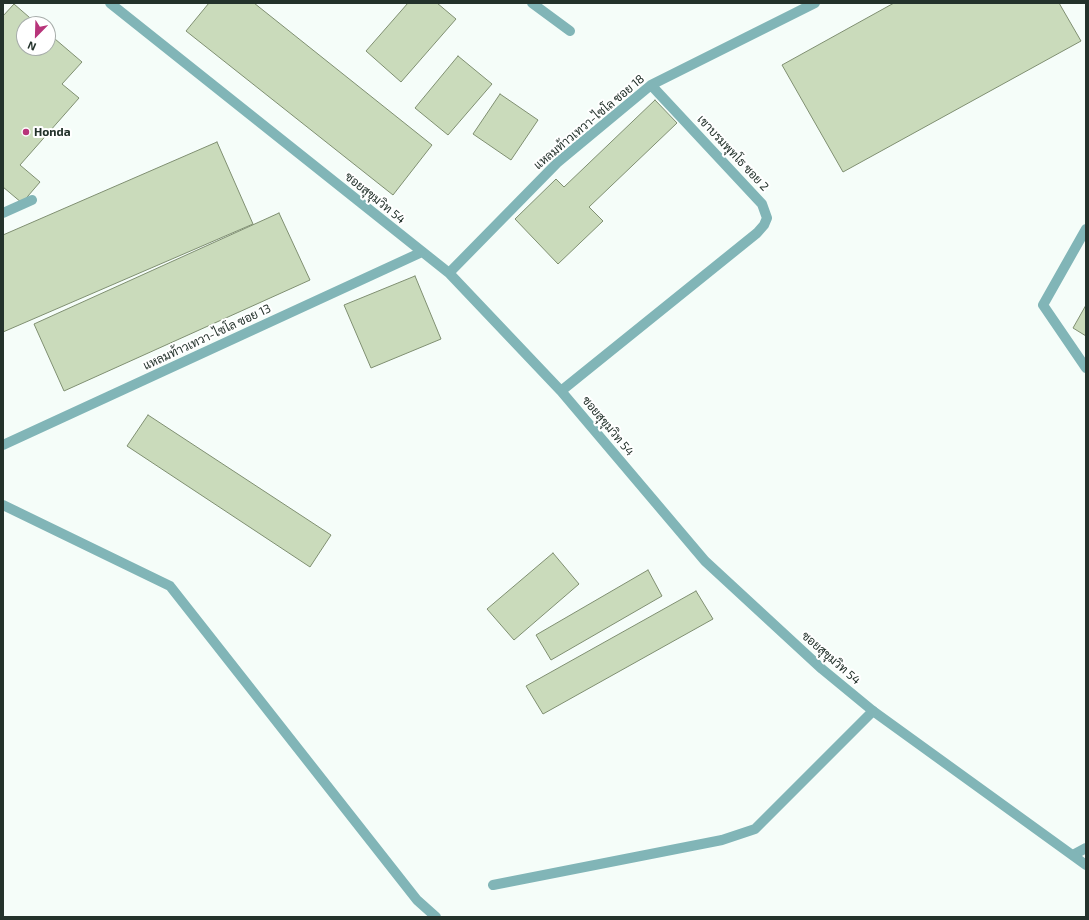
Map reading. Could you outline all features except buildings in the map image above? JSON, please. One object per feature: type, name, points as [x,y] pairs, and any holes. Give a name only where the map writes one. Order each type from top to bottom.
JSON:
[{"type":"street","name":"ซอยสุขุมวิท 54","points":[[110,3],[449,273],[561,391],[705,561],[822,669],[873,711],[1086,865]]},
{"type":"street","points":[[532,3],[570,31]]},
{"type":"street","name":"แหลมท้าวเทวา-ไซโล ซอย 18","points":[[449,273],[557,163],[652,85],[815,3]]},
{"type":"street","name":"เขาบรมพุทโธ ซอย 2","points":[[561,391],[757,233],[764,225],[767,218],[762,204],[652,85]]},
{"type":"street","points":[[3,213],[32,200]]},
{"type":"street","points":[[1086,229],[1043,304],[1086,368]]},
{"type":"street","name":"แหลมท้าวเทวา-ไซโล ซอย 13","points":[[3,445],[422,252]]},
{"type":"street","points":[[3,505],[170,586],[417,900],[436,917]]},
{"type":"street","points":[[493,886],[722,840],[755,829],[873,711]]},
{"type":"street","points":[[1073,855],[1086,848]]},
{"type":"place","name":"Honda","points":[[26,132]]}]
